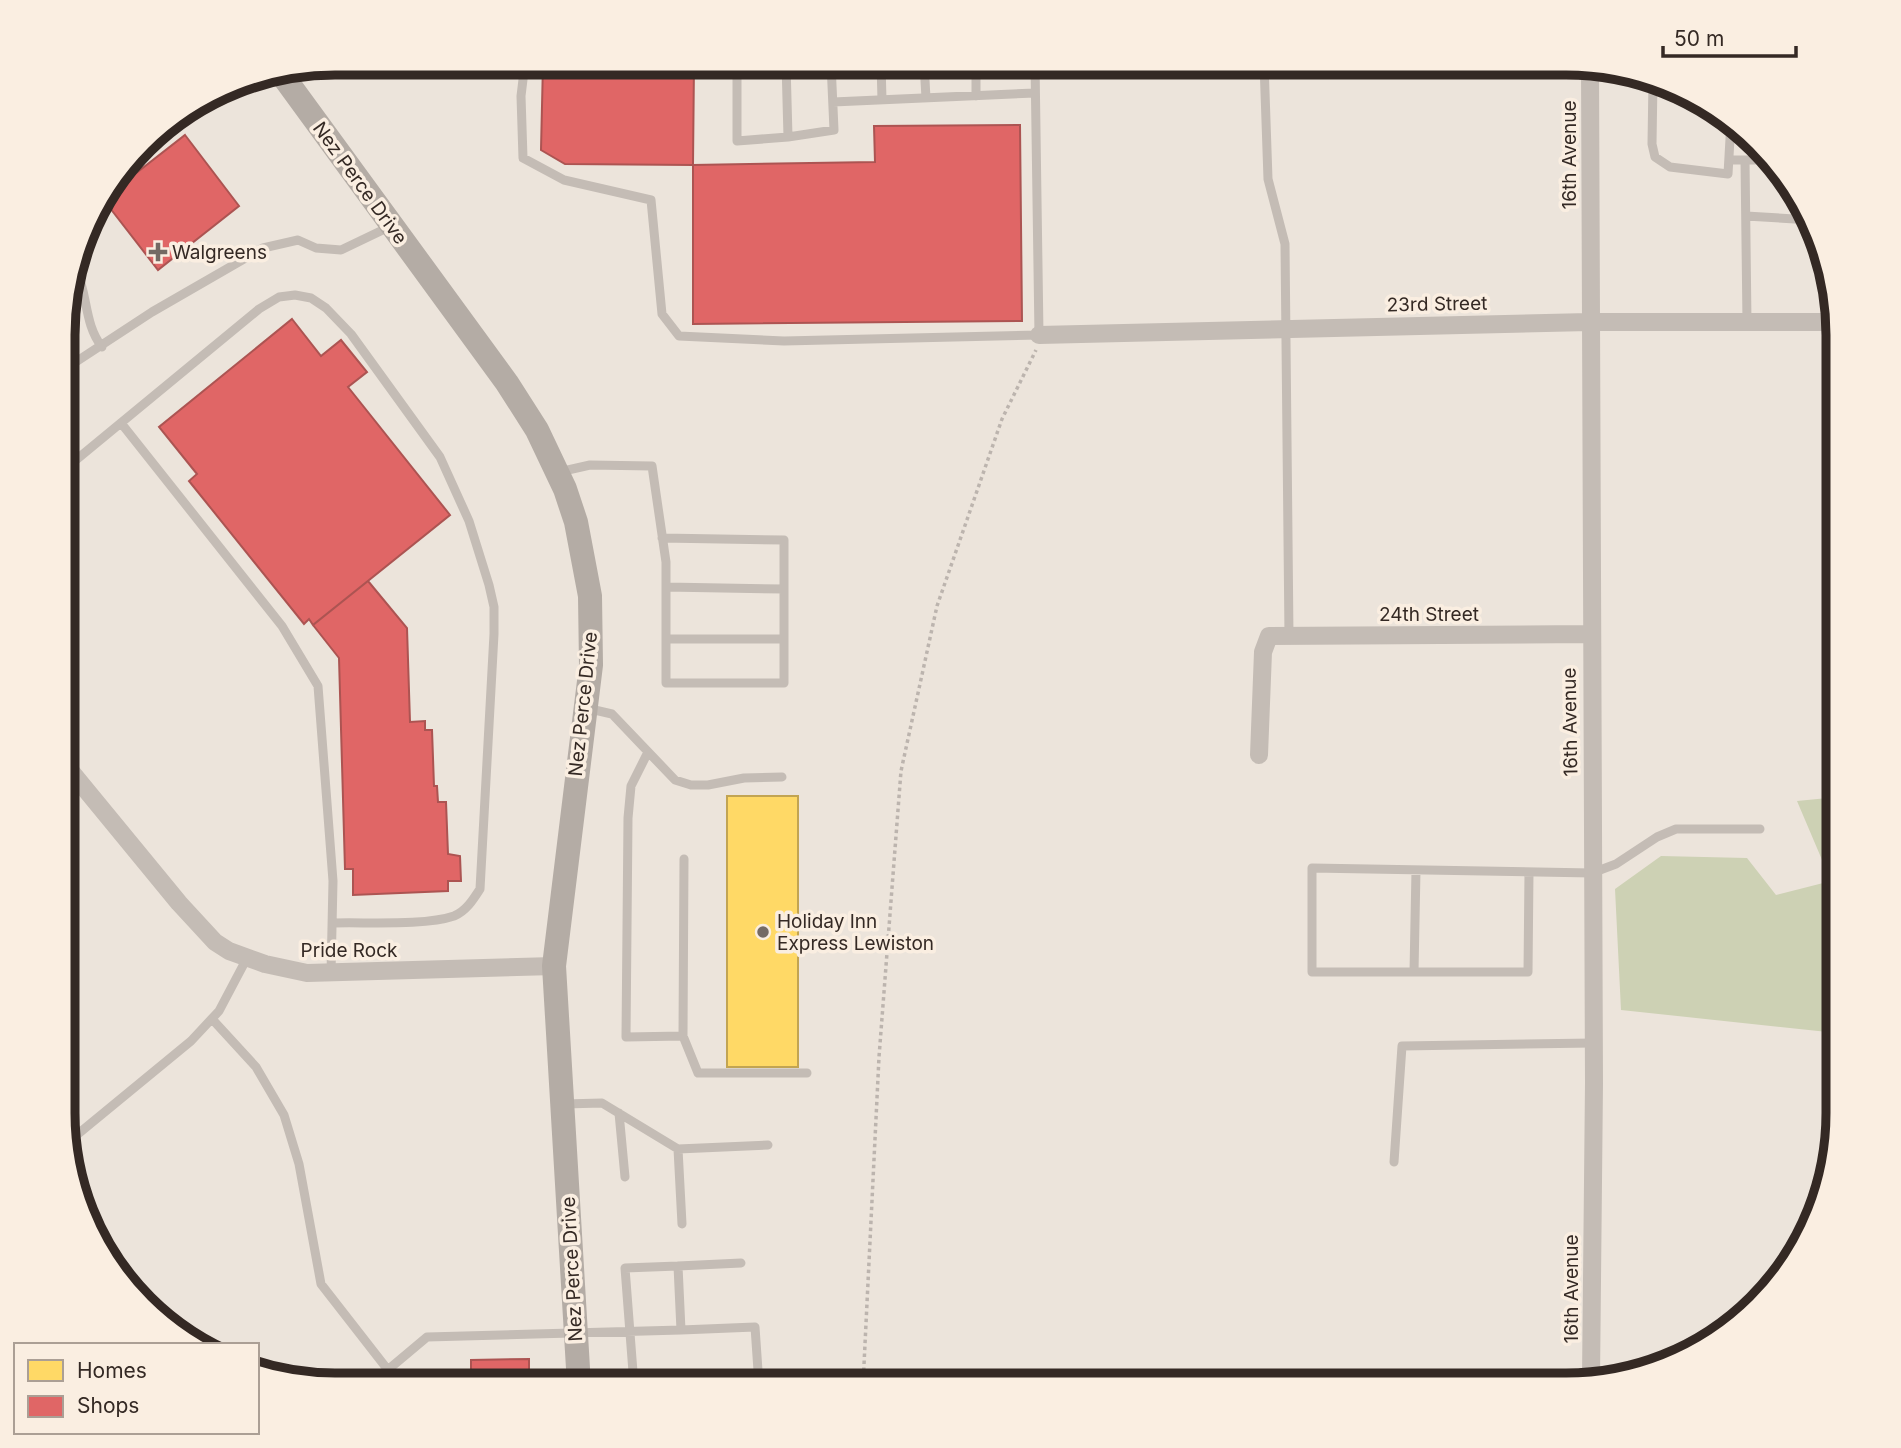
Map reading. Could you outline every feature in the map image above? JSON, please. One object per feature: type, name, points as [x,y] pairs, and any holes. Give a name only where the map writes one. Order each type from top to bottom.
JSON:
[{"type":"street","name":"16th Avenue","points":[[1590,76],[1593,1043],[1591,1372]]},
{"type":"street","name":"Nez Perce Drive","points":[[292,79],[390,226],[507,383],[537,430],[558,473],[576,522],[590,596],[591,665],[554,966],[578,1373]]},
{"type":"street","name":"23rd Street","points":[[1039,335],[1589,321],[1825,322]]},
{"type":"street","name":"24th Street","points":[[1259,755],[1263,652],[1269,636],[1590,634]]},
{"type":"street","name":"Pride Rock","points":[[75,776],[179,903],[215,942],[247,958],[288,970],[331,973],[554,966]]},
{"type":"lane","points":[[524,75],[521,96],[523,158],[564,180],[651,200],[662,314],[679,336],[784,341],[1039,335],[1035,75]]},
{"type":"lane","points":[[737,75],[737,141],[834,130],[832,75]]},
{"type":"lane","points":[[786,75],[788,137]]},
{"type":"lane","points":[[881,75],[882,100]]},
{"type":"lane","points":[[925,75],[926,98]]},
{"type":"lane","points":[[976,75],[976,96]]},
{"type":"lane","points":[[1264,75],[1268,178],[1285,244],[1289,636]]},
{"type":"lane","points":[[1653,90],[1652,144],[1655,157],[1670,167],[1722,176],[1728,174],[1731,135]]},
{"type":"lane","points":[[833,102],[1035,93]]},
{"type":"lane","points":[[1731,160],[1758,160]]},
{"type":"lane","points":[[1745,160],[1747,322]]},
{"type":"lane","points":[[1746,216],[1799,219]]},
{"type":"lane","points":[[75,363],[152,312],[263,248],[298,240],[316,248],[341,250],[390,226]]},
{"type":"lane","points":[[80,282],[92,332],[102,346]]},
{"type":"lane","points":[[75,460],[259,309],[279,298],[311,298],[351,334],[440,457],[469,521],[494,607],[480,889],[473,901],[454,915],[436,919],[334,923]]},
{"type":"lane","points":[[121,423],[282,626],[318,686],[334,923],[331,973]]},
{"type":"lane","points":[[558,473],[590,465],[652,466],[666,587],[666,683],[784,683],[784,540],[662,538]]},
{"type":"lane","points":[[666,587],[784,589]]},
{"type":"lane","points":[[666,639],[784,639]]},
{"type":"lane","points":[[584,708],[612,714],[675,780],[691,785],[708,785],[744,778],[782,777]]},
{"type":"lane","points":[[648,752],[631,786],[628,818],[626,1037],[683,1036]]},
{"type":"lane","points":[[1530,872],[1528,972],[1311,972],[1311,868],[1592,873],[1616,864],[1657,837],[1676,829],[1760,829]]},
{"type":"lane","points":[[684,859],[683,1036],[698,1073],[807,1073]]},
{"type":"lane","points":[[1414,972],[1416,870]]},
{"type":"lane","points":[[76,1135],[191,1041],[212,1019],[247,958]]},
{"type":"lane","points":[[212,1019],[256,1067],[284,1115],[299,1164],[321,1284],[388,1370]]},
{"type":"lane","points":[[1394,1162],[1402,1046],[1593,1043]]},
{"type":"lane","points":[[562,1104],[602,1102],[678,1149],[768,1145]]},
{"type":"lane","points":[[619,1113],[625,1177]]},
{"type":"lane","points":[[678,1149],[682,1224]]},
{"type":"lane","points":[[633,1373],[625,1268],[741,1263]]},
{"type":"lane","points":[[678,1266],[681,1330]]},
{"type":"lane","points":[[384,1373],[426,1337],[755,1327],[758,1373]]},
{"type":"path","points":[[864,1373],[879,1057],[901,771],[937,606],[1002,419],[1035,353],[1039,335]]},
{"type":"green space","points":[[1826,798],[1826,869],[1797,801]]},
{"type":"green space","points":[[1661,856],[1747,858],[1776,895],[1826,882],[1826,1032],[1621,1010],[1615,889]]},
{"type":"building: Homes","name":"Holiday Inn Express Lewiston","points":[[727,796],[798,796],[798,1067],[727,1067]]},
{"type":"building: Shops","points":[[543,75],[694,75],[693,165],[565,164],[541,150]]},
{"type":"building: Shops","points":[[1020,125],[1022,321],[693,324],[693,165],[875,162],[874,126]]},
{"type":"building: Shops","name":"Walgreens","points":[[185,135],[239,206],[158,270],[109,207],[126,181]]},
{"type":"building: Shops","points":[[292,319],[321,356],[341,340],[367,372],[348,387],[450,515],[313,625],[309,619],[304,624],[189,481],[197,474],[159,427]]},
{"type":"building: Shops","points":[[368,581],[407,628],[410,722],[425,721],[425,730],[432,730],[434,786],[437,786],[438,802],[446,802],[448,854],[460,856],[461,881],[448,881],[448,891],[353,895],[353,869],[345,869],[339,658],[313,625]]},
{"type":"building: Shops","points":[[529,1359],[529,1373],[471,1373],[471,1360]]},
{"type":"place","name":"Walgreens","points":[[158,252]]},
{"type":"place","name":"Holiday Inn Express Lewiston","points":[[763,932]]}]
